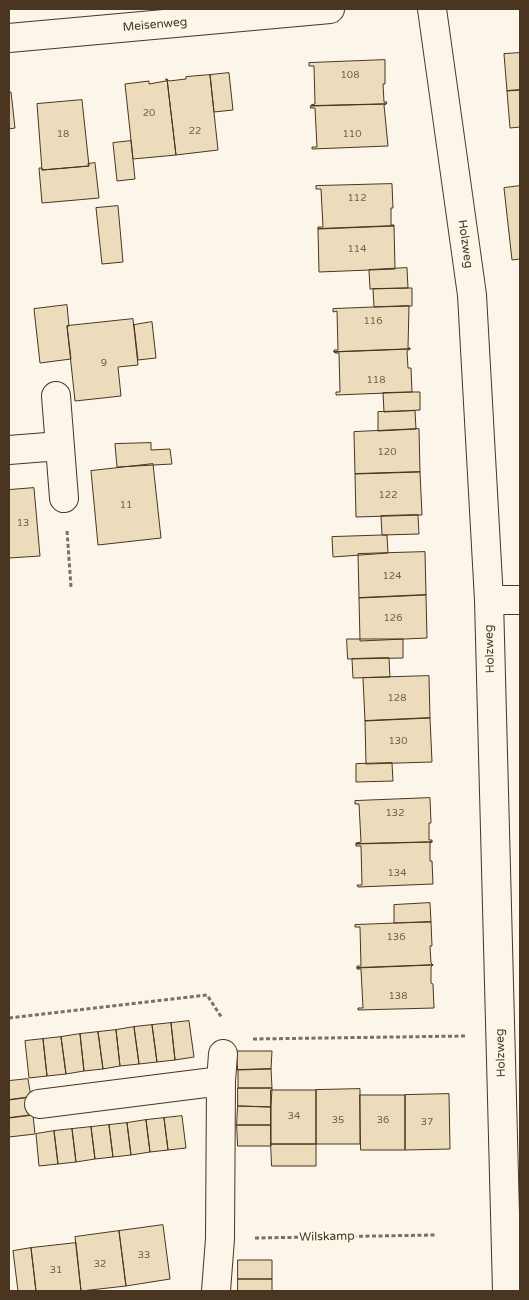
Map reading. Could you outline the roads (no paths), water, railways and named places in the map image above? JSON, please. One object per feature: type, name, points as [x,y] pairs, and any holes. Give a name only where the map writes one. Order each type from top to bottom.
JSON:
[{"type":"street","name":"Meisenweg","points":[[9,38],[330,9]]},
{"type":"street","name":"Holzweg","points":[[432,9],[472,295],[510,1034],[507,1291]]},
{"type":"street","points":[[56,396],[64,498]]},
{"type":"street","points":[[9,450],[60,446]]},
{"type":"street","points":[[488,600],[520,600]]},
{"type":"street","points":[[216,1291],[220,1239],[221,1081],[230,1047]]},
{"type":"street","points":[[39,1104],[221,1081]]}]
